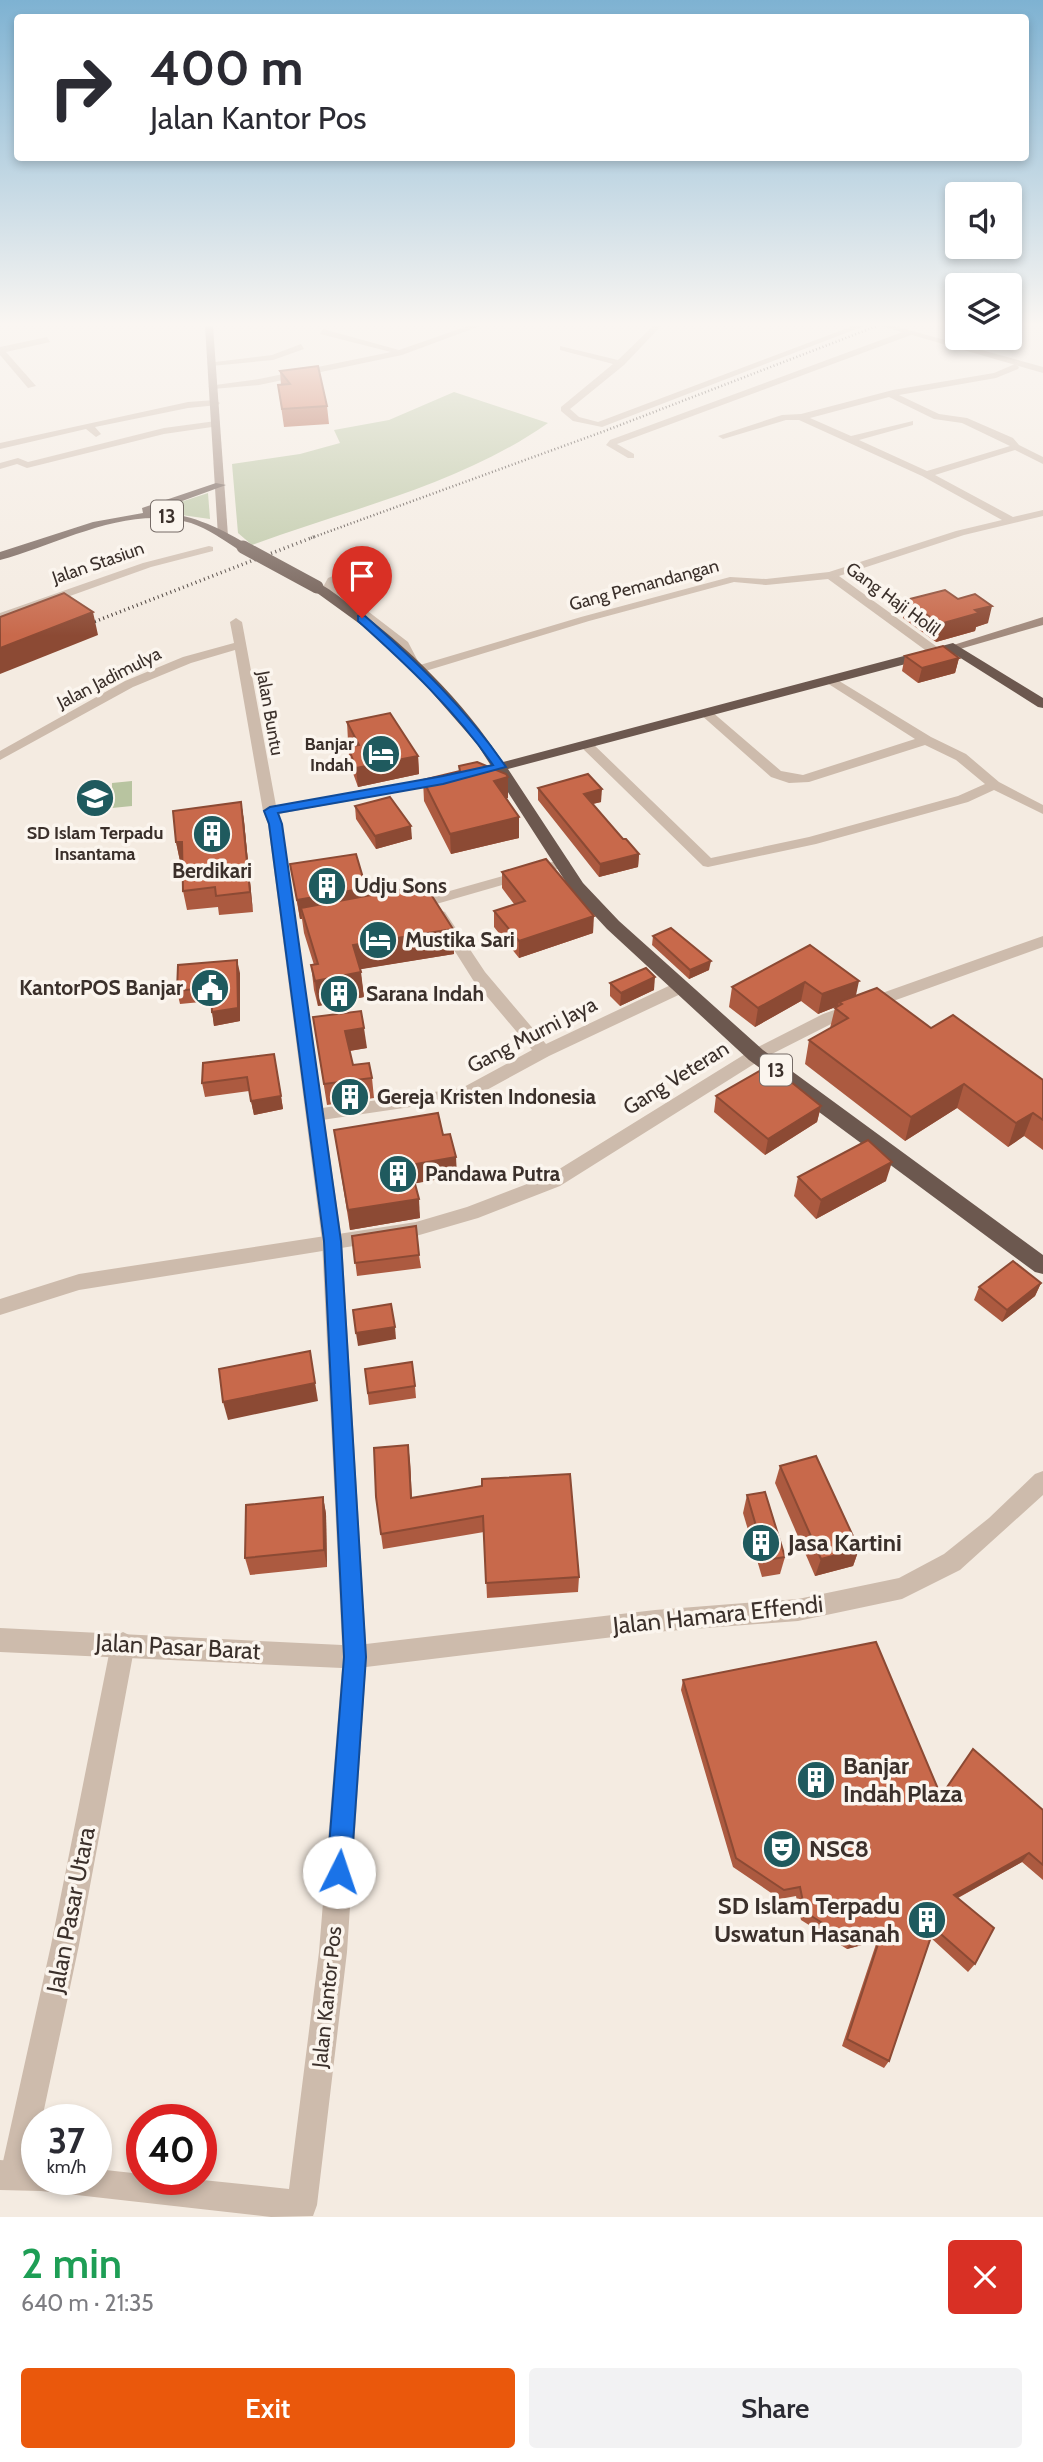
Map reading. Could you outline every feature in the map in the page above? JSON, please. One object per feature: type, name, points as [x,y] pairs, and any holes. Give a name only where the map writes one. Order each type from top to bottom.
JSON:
[{"type":"highway","points":[[108,522],[220,485]]},
{"type":"highway","name":"13","points":[[0,556],[108,522],[160,515],[196,521],[317,587],[376,629],[416,667],[483,742],[494,768],[577,886],[613,925],[756,1055],[1043,1266]]},
{"type":"highway","points":[[494,768],[953,647],[1043,704]]},
{"type":"main road","points":[[216,429],[223,536]]},
{"type":"main road","points":[[953,647],[1043,621]]},
{"type":"street","points":[[0,434],[5,444],[72,429]]},
{"type":"street","points":[[91,429],[105,445]]},
{"type":"street","points":[[0,466],[18,461],[27,465],[175,429]]},
{"type":"street","points":[[631,456],[611,445],[647,429]]},
{"type":"street","points":[[723,436],[744,429]]},
{"type":"street","points":[[826,429],[926,474],[1009,519]]},
{"type":"street","points":[[847,440],[886,429]]},
{"type":"street","points":[[986,429],[1010,440],[1016,447],[1043,461]]},
{"type":"street","points":[[926,474],[1016,447]]},
{"type":"street","name":"Gang Pemandangan","points":[[416,667],[734,579],[766,582],[830,575],[1009,519],[1043,513]]},
{"type":"street","name":"Jalan Stasiun","points":[[0,617],[147,565],[209,549]]},
{"type":"street","points":[[354,570],[332,580],[329,587],[404,645],[416,667]]},
{"type":"street","name":"Gang Haji Holil","points":[[830,575],[936,652]]},
{"type":"street","name":"Jalan Buntu","points":[[236,622],[270,811]]},
{"type":"street","name":"Jalan Jadimulya","points":[[0,756],[129,684],[187,660],[240,645]]},
{"type":"street","points":[[831,680],[878,712],[961,757],[994,785],[1043,810]]},
{"type":"street","points":[[706,714],[776,774],[789,779],[804,779],[827,773],[926,740]]},
{"type":"street","points":[[586,745],[708,863],[811,841],[962,799],[994,785]]},
{"type":"street","points":[[270,811],[455,777]]},
{"type":"street","name":"Jalan Kantor Pos","points":[[270,811],[275,824],[295,927],[315,1115],[332,1241],[355,1657],[333,1952],[305,2211]]},
{"type":"street","points":[[393,909],[432,902],[563,863]]},
{"type":"street","points":[[432,902],[479,976],[543,1052]]},
{"type":"street","name":"Gang Veteran","points":[[0,1307],[79,1282],[416,1229],[471,1213],[554,1181],[756,1055],[829,1018],[1043,941]]},
{"type":"street","name":"Gang Murni Jaya","points":[[315,1115],[466,1094],[543,1052],[681,988]]},
{"type":"street","name":"Jalan Hamara Effendi","points":[[355,1657],[654,1621],[798,1610],[902,1588],[952,1562],[997,1525],[1043,1481]]},
{"type":"street","name":"Jalan Pasar Barat","points":[[0,1640],[355,1657]]},
{"type":"street","name":"Jalan Pasar Utara","points":[[17,2176],[123,1644]]},
{"type":"street","points":[[112,2187],[305,2211]]},
{"type":"green space","points":[[538,429],[514,445],[442,479],[252,545],[238,533],[232,464],[300,454],[340,443],[334,430]]},
{"type":"green space","points":[[208,493],[210,519],[153,511]]},
{"type":"green space","points":[[132,781],[132,806],[112,808],[112,783]]},
{"type":"building","points":[[945,590],[958,599],[975,594],[992,606],[975,610],[979,613],[940,624],[906,600]]},
{"type":"building","points":[[64,593],[93,612],[0,648],[0,617]]},
{"type":"building","points":[[943,646],[959,658],[922,668],[905,656]]},
{"type":"building","points":[[390,713],[418,756],[356,768],[348,747],[359,745],[347,722]]},
{"type":"building","points":[[477,762],[506,774],[508,777],[494,781],[519,817],[450,834],[423,780],[460,771],[459,766]]},
{"type":"building","points":[[588,774],[602,789],[584,794],[639,854],[600,864],[538,788]]},
{"type":"building","points":[[390,797],[411,826],[375,836],[355,806]]},
{"type":"building","points":[[241,802],[250,892],[216,896],[215,887],[183,891],[182,842],[176,842],[173,811]]},
{"type":"building","points":[[356,854],[366,888],[297,900],[290,864]]},
{"type":"building","points":[[546,859],[594,916],[519,941],[494,911],[525,901],[502,872]]},
{"type":"building","points":[[425,885],[453,929],[353,945],[361,972],[315,981],[311,965],[318,964],[301,908]]},
{"type":"building","points":[[671,928],[711,961],[690,970],[653,936]]},
{"type":"building","points":[[810,945],[859,981],[822,994],[805,982],[758,1008],[732,987]]},
{"type":"building","points":[[237,960],[238,1008],[212,1012],[211,987],[177,991],[178,965]]},
{"type":"building","points":[[646,968],[655,977],[621,993],[610,983]]},
{"type":"building","points":[[877,988],[931,1028],[953,1015],[1043,1080],[1043,1120],[1033,1113],[1016,1123],[964,1084],[911,1117],[809,1040],[848,1018],[835,1008],[842,1004],[839,1002]]},
{"type":"building","points":[[361,1011],[364,1028],[345,1031],[353,1065],[369,1063],[372,1078],[324,1084],[313,1017]]},
{"type":"building","points":[[274,1054],[281,1096],[251,1101],[247,1077],[202,1083],[203,1063]]},
{"type":"building","points":[[770,1065],[821,1106],[768,1139],[716,1096]]},
{"type":"building","points":[[438,1113],[443,1135],[450,1134],[456,1157],[410,1165],[419,1199],[348,1210],[334,1130]]},
{"type":"building","points":[[868,1140],[892,1162],[821,1200],[798,1177]]},
{"type":"building","points":[[416,1226],[419,1255],[355,1263],[352,1236]]},
{"type":"building","points":[[1013,1261],[1041,1283],[1007,1310],[979,1287]]},
{"type":"building","points":[[391,1304],[395,1327],[356,1333],[353,1310]]},
{"type":"building","points":[[310,1351],[315,1383],[223,1402],[219,1369]]},
{"type":"building","points":[[412,1362],[415,1386],[368,1393],[365,1369]]},
{"type":"building","points":[[408,1445],[411,1498],[482,1486],[482,1479],[570,1474],[579,1577],[486,1583],[483,1516],[381,1534],[374,1448]]},
{"type":"building","points":[[816,1456],[859,1549],[821,1559],[780,1466]]},
{"type":"building","points":[[765,1492],[785,1557],[766,1560],[747,1495]]},
{"type":"building","points":[[323,1497],[324,1550],[245,1558],[246,1505]]},
{"type":"building","name":"Banjar Indah Plaza","points":[[876,1642],[941,1796],[973,1749],[1043,1810],[1043,1865],[1029,1853],[954,1895],[994,1928],[975,1964],[934,1928],[889,2061],[847,2039],[882,1932],[851,1941],[805,1912],[800,1887],[784,1890],[736,1858],[683,1680]]},
{"type":"railway","points":[[311,538],[609,429]]},
{"type":"railway","points":[[78,628],[316,536]]},
{"type":"place","name":"Banjar Indah","points":[[381,754]]},
{"type":"place","name":"SD Islam Terpadu Insantama","points":[[95,798]]},
{"type":"place","name":"Berdikari","points":[[212,834]]},
{"type":"place","name":"Udju Sons","points":[[327,886]]},
{"type":"place","name":"Mustika Sari","points":[[378,940]]},
{"type":"place","name":"KantorPOS Banjar","points":[[210,988]]},
{"type":"place","name":"Sarana Indah","points":[[339,994]]},
{"type":"place","name":"Gereja Kristen Indonesia","points":[[350,1097]]},
{"type":"place","name":"Pandawa Putra","points":[[398,1174]]},
{"type":"place","name":"Jasa Kartini","points":[[761,1543]]},
{"type":"place","name":"Banjar Indah Plaza","points":[[816,1780]]},
{"type":"place","name":"NSC8","points":[[782,1849]]},
{"type":"place","name":"SD Islam Terpadu Uswatun Hasanah","points":[[927,1920]]},
{"type":"route","points":[[339,1872],[355,1657],[332,1241],[275,824],[270,811],[500,767],[483,742],[419,669],[362,618]]}]
